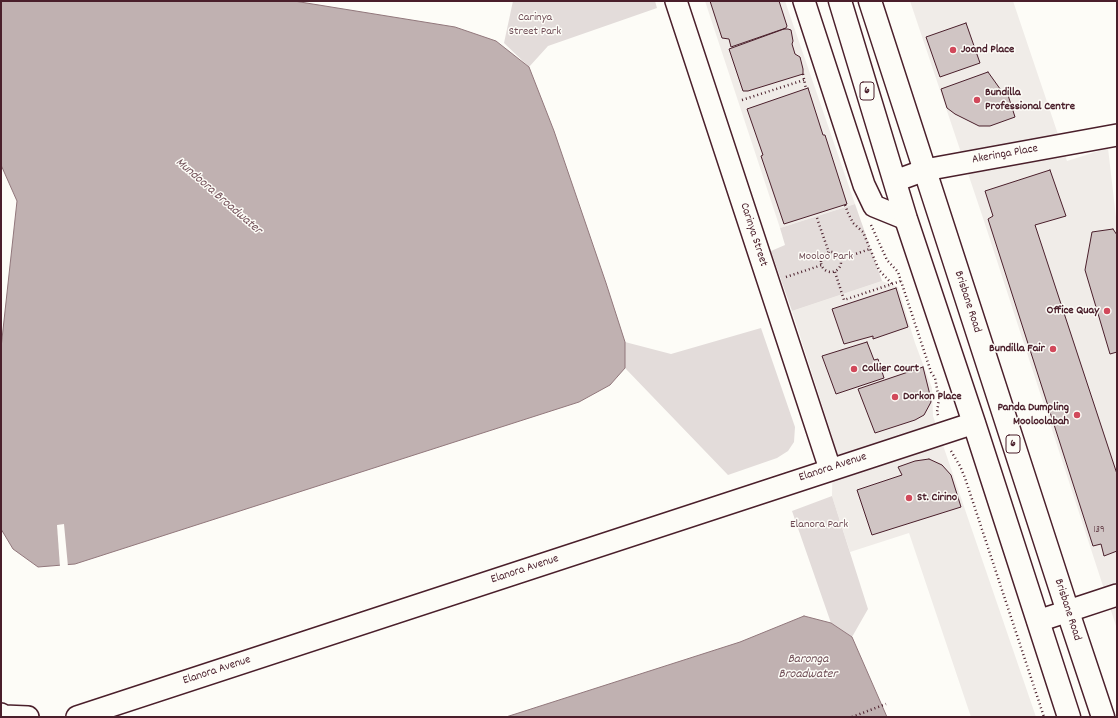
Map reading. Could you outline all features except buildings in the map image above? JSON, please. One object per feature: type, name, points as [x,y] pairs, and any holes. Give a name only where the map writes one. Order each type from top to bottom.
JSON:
[{"type":"main road","name":"6","points":[[840,1],[906,220],[974,423],[1069,717]]},
{"type":"main road","name":"Brisbane Road","points":[[870,1],[1103,717]]},
{"type":"street","name":"Carinya Street","points":[[676,1],[830,469]]},
{"type":"street","points":[[804,1],[864,185],[874,206],[906,220]]},
{"type":"street","name":"Akeringa Place","points":[[895,181],[925,170],[1117,135]]},
{"type":"street","name":"Elanora Avenue","points":[[77,717],[974,423]]},
{"type":"street","points":[[1038,621],[1117,595]]},
{"type":"street","points":[[1,714],[4,716],[28,717]]},
{"type":"path","points":[[802,74],[806,89]]},
{"type":"path","points":[[742,100],[804,80]]},
{"type":"path","points":[[845,205],[854,223],[863,232],[879,270],[892,284]]},
{"type":"path","points":[[874,206],[870,217],[871,227],[887,260],[898,272],[931,372],[935,378],[939,399],[937,412],[943,432],[965,478],[1044,717]]},
{"type":"path","points":[[817,218],[829,253]]},
{"type":"path","points":[[841,259],[870,248]]},
{"type":"path","points":[[829,253],[837,253],[841,259],[839,269],[835,272],[824,270],[822,265],[822,256],[829,253]]},
{"type":"path","points":[[768,283],[822,265]]},
{"type":"path","points":[[835,272],[844,300],[900,281]]},
{"type":"path","points":[[852,717],[886,704]]},
{"type":"shaded area","points":[[705,1],[785,1],[855,204],[780,228]]},
{"type":"shaded area","points":[[910,1],[1013,1],[1067,161],[1108,148],[1117,226],[1117,629],[984,221]]},
{"type":"shaded area","points":[[882,281],[898,287],[915,343],[932,388],[933,416],[1036,717],[971,717],[909,533],[850,552],[832,496],[833,439],[792,311]]},
{"type":"green space","name":"Carinya Street Park","points":[[513,1],[655,1],[657,8],[548,46],[529,67],[504,43]]},
{"type":"green space","name":"Mooloo Park","points":[[855,204],[882,281],[792,311],[771,251],[785,245],[780,228]]},
{"type":"green space","points":[[761,328],[795,427],[794,442],[788,451],[777,458],[728,475],[625,368],[625,342],[671,354]]},
{"type":"green space","name":"Elanora Park","points":[[832,496],[868,609],[852,637],[831,623],[792,511]]},
{"type":"water","name":"Mundoora Broadwater","points":[[1,1],[294,1],[455,27],[496,41],[529,67],[554,131],[625,342],[625,368],[610,385],[579,402],[75,564],[38,567],[13,549],[1,529],[1,348],[17,201],[1,165]]},
{"type":"water","name":"Baronga Broadwater","points":[[804,616],[831,623],[852,637],[887,717],[506,717],[740,642]]},
{"type":"pier","points":[[64,524],[68,567],[60,567],[57,525]]},
{"type":"place","name":"Joand Place","points":[[953,50]]},
{"type":"place","name":"Bundilla Professional Centre","points":[[977,100]]},
{"type":"place","name":"Office Quay","points":[[1107,311]]},
{"type":"place","name":"Bundilla Fair","points":[[1053,349]]},
{"type":"place","name":"Collier Court","points":[[854,369]]},
{"type":"place","name":"Dorkon Place","points":[[895,397]]},
{"type":"place","name":"Panda Dumpling Mooloolabah","points":[[1077,415]]},
{"type":"place","name":"St. Cirino","points":[[909,498]]}]
